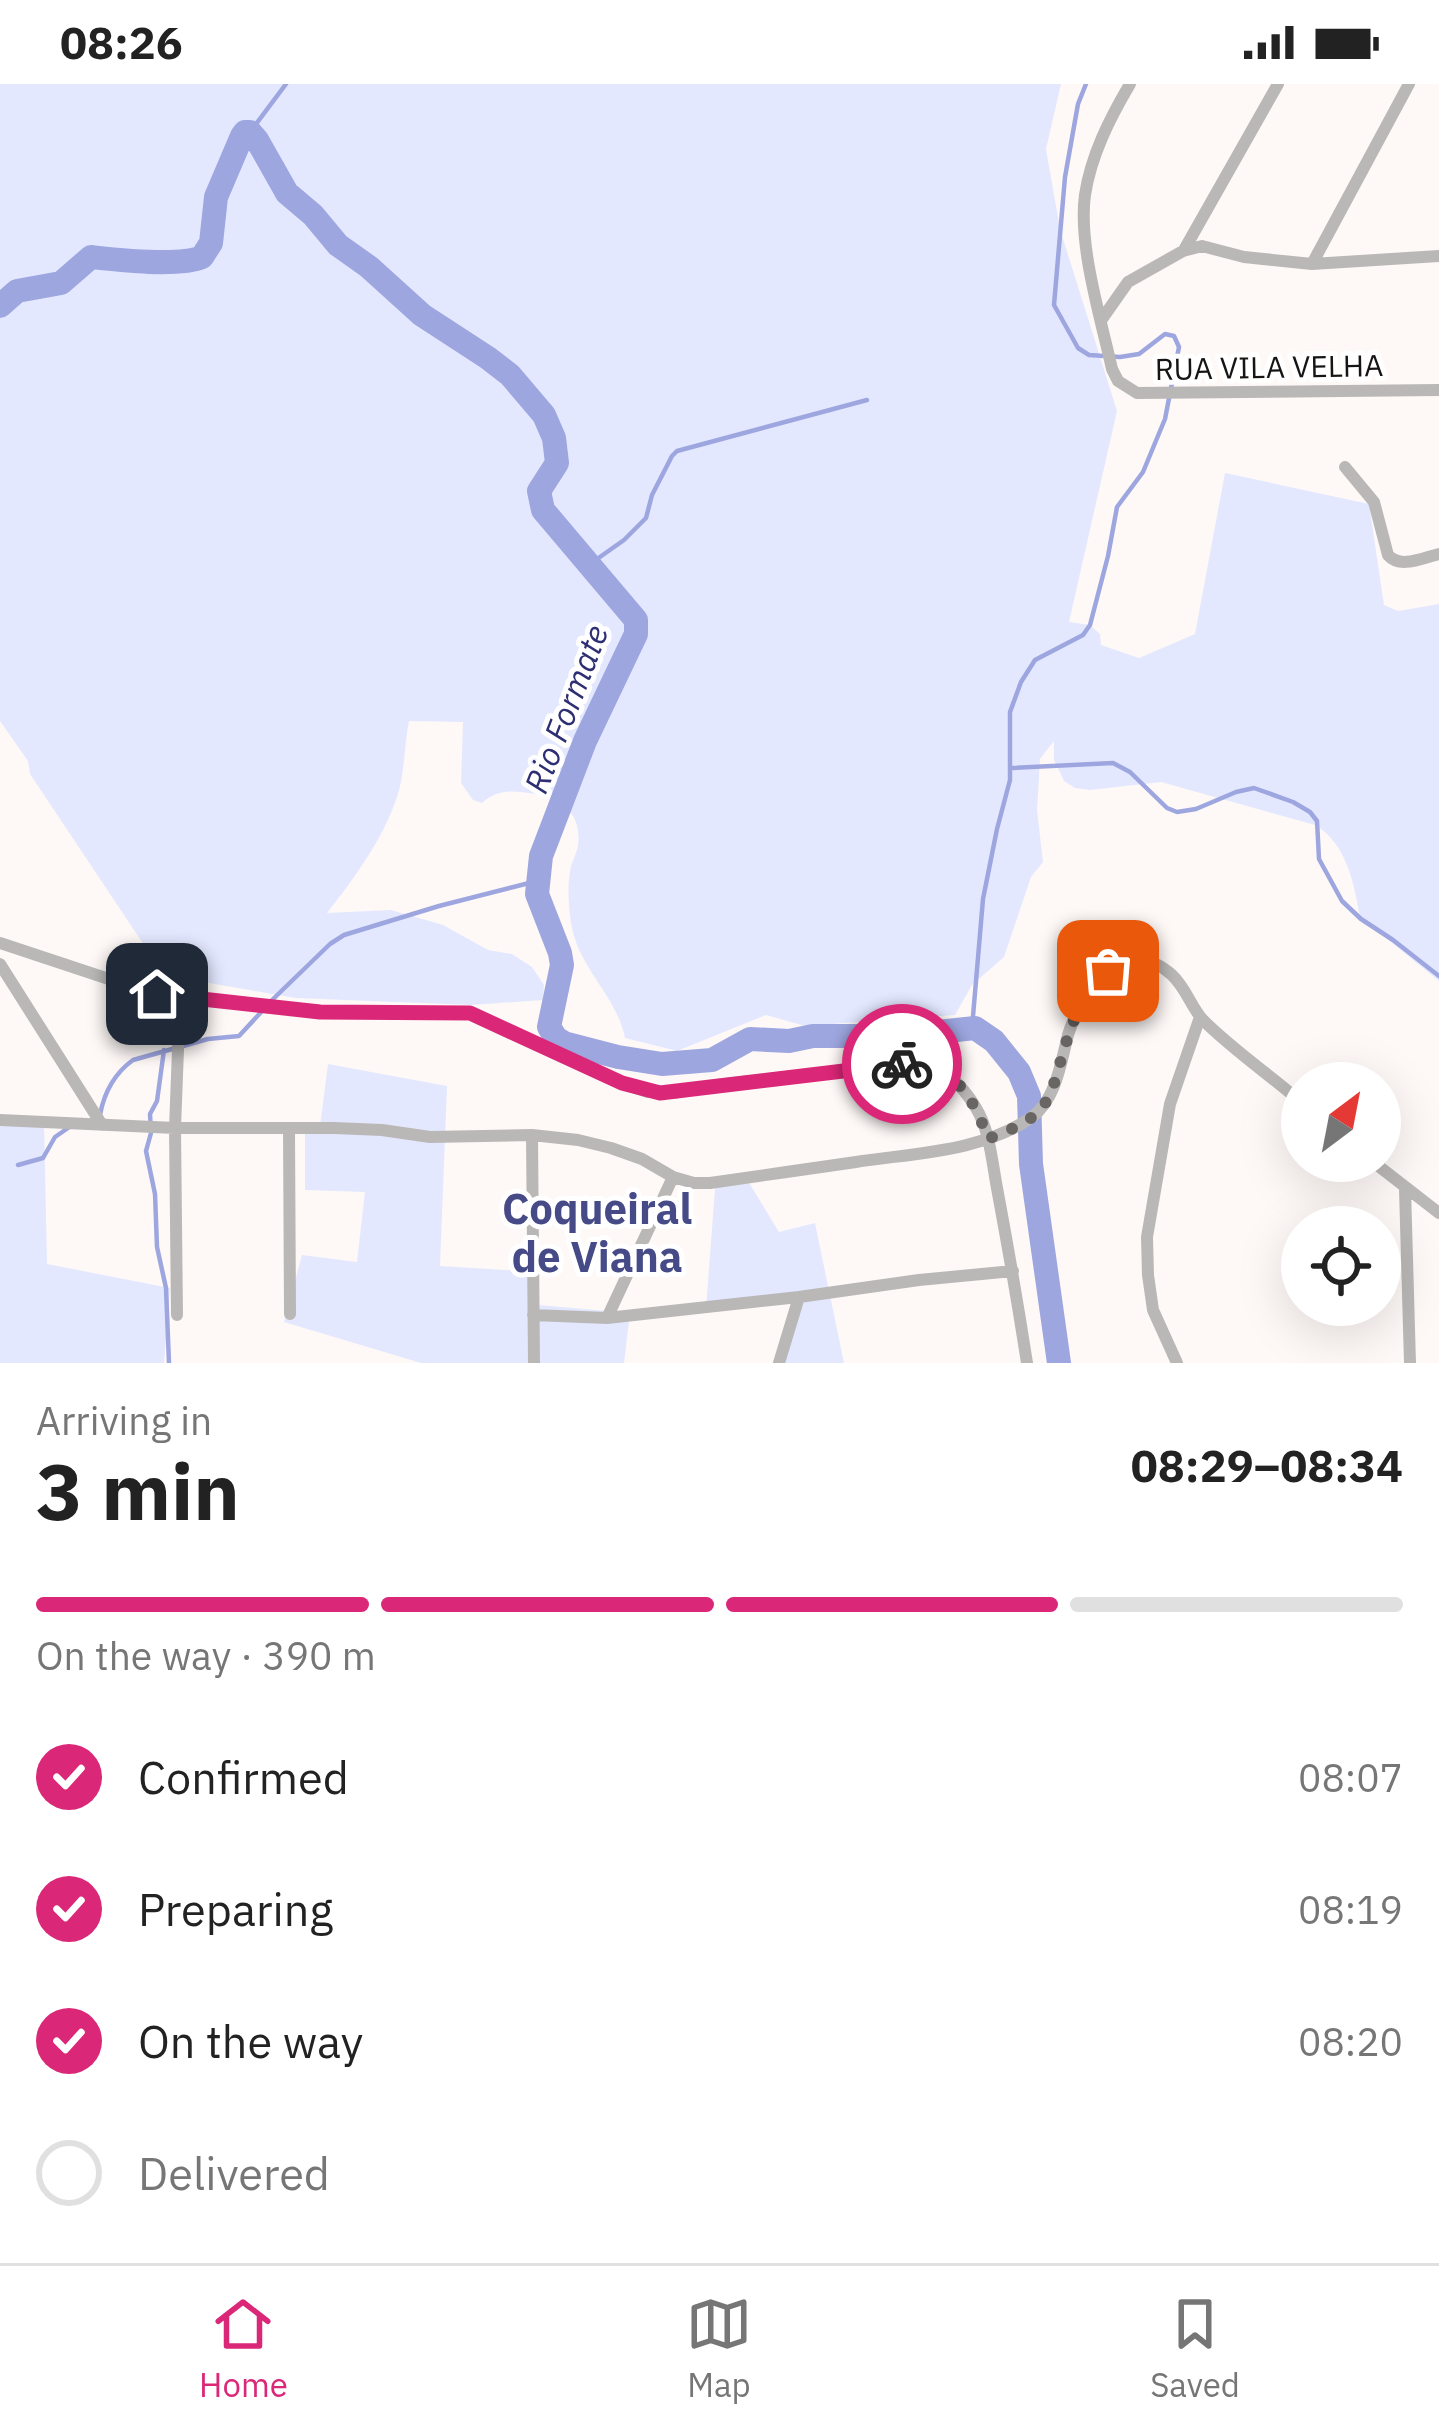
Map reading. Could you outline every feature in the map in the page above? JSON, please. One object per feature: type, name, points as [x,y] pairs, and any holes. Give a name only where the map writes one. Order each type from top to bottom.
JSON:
[{"type":"street","points":[[1101,320],[1085,236],[1084,200],[1110,119],[1130,84]]},
{"type":"street","points":[[1183,250],[1278,84]]},
{"type":"street","points":[[1312,264],[1409,84]]},
{"type":"street","points":[[1101,320],[1128,282],[1183,250],[1210,246],[1244,257],[1312,264],[1439,256]]},
{"type":"street","name":"RUA VILA VELHA","points":[[1101,320],[1112,369],[1124,388],[1137,393],[1439,390]]},
{"type":"street","points":[[1345,467],[1374,502],[1393,561],[1439,554]]},
{"type":"street","points":[[0,944],[134,988],[180,997],[320,1012],[470,1013],[622,1083],[660,1093],[924,1062],[964,1090],[988,1139],[1027,1363]]},
{"type":"street","points":[[0,1120],[578,1140],[611,1148],[674,1177],[710,1183],[925,1152],[1006,1131],[1036,1114],[1053,1089],[1073,1019],[1093,984],[1128,962],[1156,964],[1180,984],[1200,1018],[1281,1085]]},
{"type":"street","points":[[0,964],[102,1125]]},
{"type":"street","points":[[177,1315],[175,1127],[180,997]]},
{"type":"street","points":[[1177,1363],[1154,1310],[1147,1238],[1170,1104],[1200,1018]]},
{"type":"street","points":[[289,1129],[290,1313]]},
{"type":"street","points":[[532,1136],[534,1363]]},
{"type":"street","points":[[607,1318],[674,1177]]},
{"type":"street","points":[[1397,1182],[1439,1213]]},
{"type":"street","points":[[1405,1189],[1410,1363]]},
{"type":"street","points":[[533,1315],[607,1318],[1013,1271]]},
{"type":"street","points":[[779,1363],[799,1297]]},
{"type":"shaded area","points":[[0,84],[1061,84],[1046,149],[1060,229],[1117,411],[1069,622],[1090,625],[1100,634],[1101,645],[1139,658],[1195,634],[1225,473],[1369,504],[1384,605],[1398,611],[1439,604],[1439,981],[1360,917],[1342,854],[1315,825],[1161,782],[1075,788],[1064,781],[1054,760],[1054,741],[1040,759],[1037,810],[1043,862],[1031,877],[1004,957],[972,985],[955,1015],[805,1026],[766,1015],[677,1051],[625,1038],[572,928],[569,885],[578,834],[573,816],[554,799],[535,794],[507,792],[482,803],[473,800],[461,783],[463,722],[409,721],[402,779],[391,813],[367,858],[327,913],[391,910],[443,925],[532,967],[544,985],[543,1000],[471,1005],[295,998],[164,975],[0,721]]},
{"type":"shaded area","points":[[328,1064],[447,1086],[440,1266],[539,1272],[539,1305],[630,1313],[624,1363],[421,1363],[284,1322],[302,1255],[357,1262],[365,1192],[305,1190],[305,1125],[320,1126]]},
{"type":"shaded area","points":[[0,1121],[44,1121],[47,1264],[170,1288],[164,1363],[0,1363]]},
{"type":"shaded area","points":[[716,1176],[745,1176],[779,1232],[815,1223],[844,1363],[773,1363],[799,1300],[706,1308]]},
{"type":"waterway","points":[[250,132],[286,84]]},
{"type":"waterway","points":[[972,1028],[983,899],[1010,780],[1010,712],[1035,660],[1083,635],[1090,625],[1117,507],[1143,472],[1165,419],[1179,347],[1174,336],[1165,334],[1139,354],[1089,355],[1078,348],[1054,305],[1065,177],[1086,84]]},
{"type":"waterway","name":"Rio Formate","points":[[0,306],[17,291],[61,283],[91,257],[164,262],[202,257],[211,243],[216,197],[242,136],[250,132],[287,193],[338,245],[422,315],[510,375],[544,415],[554,438],[557,463],[539,491],[543,510],[636,620],[636,634],[585,741],[541,856],[537,894],[562,965],[549,1027],[564,1043],[662,1064],[712,1060],[750,1039],[900,1036],[975,1028],[994,1041],[1019,1072],[1029,1096],[1031,1164],[1059,1363]]},
{"type":"waterway","points":[[590,564],[646,518],[652,495],[677,451],[867,400]]},
{"type":"waterway","points":[[1012,768],[1113,763],[1177,812],[1254,788],[1293,802],[1317,821],[1319,859],[1342,901],[1439,976]]},
{"type":"waterway","points":[[270,1002],[344,935],[537,881]]},
{"type":"waterway","points":[[100,1115],[111,1084],[133,1060],[208,1039],[239,1036],[263,1010]]},
{"type":"waterway","points":[[164,1050],[146,1151],[166,1288],[169,1363]]},
{"type":"waterway","points":[[18,1165],[43,1158],[55,1137],[68,1128]]},
{"type":"way so far","points":[[902,1064],[924,1062],[944,1072],[978,1111],[988,1139],[1006,1131],[1036,1114],[1046,1100],[1073,1019],[1093,984],[1108,971]]},
{"type":"district","name":"Coqueiral de Viana","points":[[597,1233]]},
{"type":"route","points":[[157,994],[320,1012],[470,1013],[648,1092],[673,1093],[902,1064]]}]
